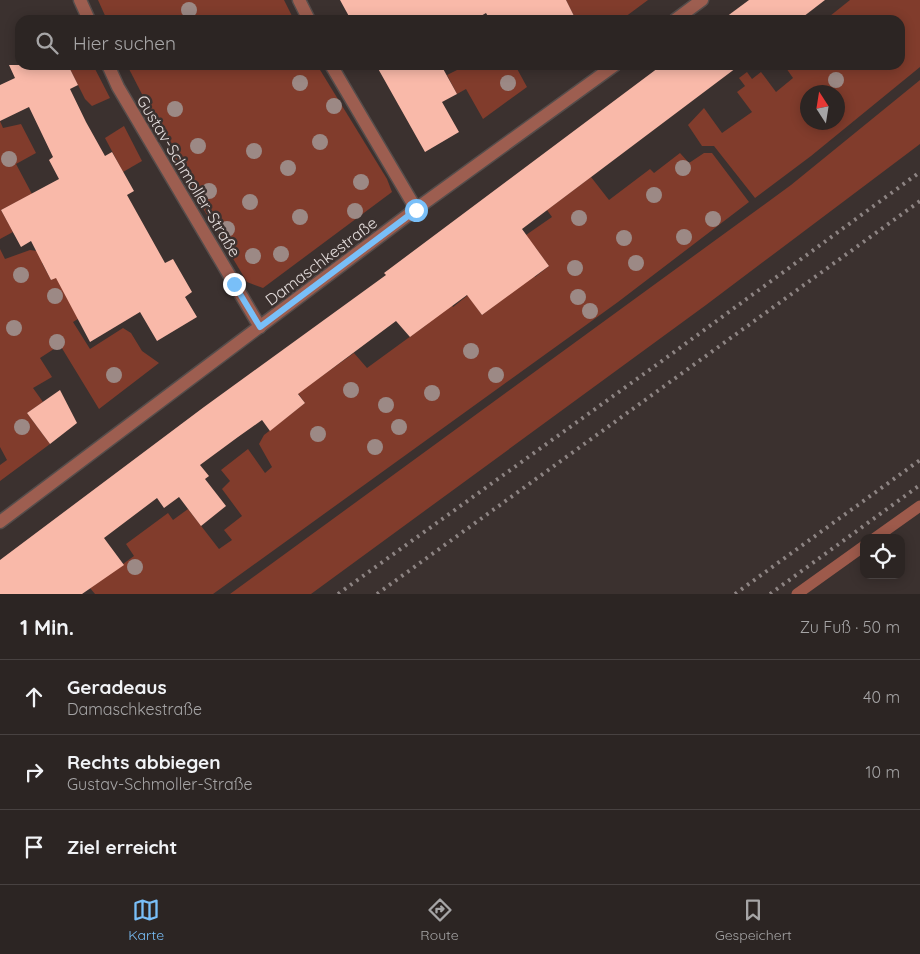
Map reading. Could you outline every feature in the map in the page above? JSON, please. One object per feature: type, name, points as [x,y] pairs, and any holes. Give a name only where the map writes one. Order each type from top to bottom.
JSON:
[{"type":"street","points":[[80,0],[87,15]]},
{"type":"street","points":[[299,0],[306,15]]},
{"type":"street","points":[[682,15],[702,0]]},
{"type":"street","name":"Gustav-Schmoller-Straße","points":[[110,70],[118,88],[260,327]]},
{"type":"street","points":[[334,70],[416,210]]},
{"type":"street","name":"Damaschkestraße","points":[[0,522],[416,210],[608,70]]},
{"type":"shaded area","points":[[98,0],[284,0],[292,15],[105,15]]},
{"type":"shaded area","points":[[566,0],[648,0],[628,15],[574,15]]},
{"type":"shaded area","points":[[850,0],[920,0],[920,67],[845,128],[845,85],[800,85],[800,130],[843,130],[755,198],[714,146],[702,146],[688,125],[704,108],[722,133],[752,112],[737,92],[745,86],[739,78],[747,72],[752,79],[761,72],[776,92],[793,78],[787,70],[905,70],[905,15],[831,15]]},
{"type":"shaded area","points":[[70,70],[96,70],[110,98],[92,106],[85,99]]},
{"type":"shaded area","points":[[130,70],[320,70],[387,179],[392,192],[263,288],[247,282],[186,180]]},
{"type":"shaded area","points":[[457,70],[518,70],[527,87],[483,119],[466,89],[457,94],[447,75]]},
{"type":"shaded area","points":[[920,80],[920,144],[706,305],[311,594],[230,594],[791,185]]},
{"type":"shaded area","points":[[0,121],[3,128],[21,124],[36,153],[16,164],[32,194],[1,210],[13,232],[0,239]]},
{"type":"shaded area","points":[[124,126],[142,161],[123,172],[105,138]]},
{"type":"shaded area","points":[[680,153],[689,163],[704,153],[712,153],[749,202],[618,302],[213,594],[95,594],[90,588],[134,556],[126,544],[168,513],[173,520],[188,509],[219,549],[232,540],[224,530],[242,516],[222,489],[230,481],[221,470],[248,449],[265,473],[272,467],[259,444],[264,435],[305,403],[298,393],[354,353],[367,368],[426,325],[445,296],[453,307],[468,295],[482,315],[507,296],[526,235],[552,217],[547,210],[591,177],[609,200],[650,169],[654,173]],"holes":[[[535,247],[549,266],[535,277],[521,257]]]},
{"type":"shaded area","points":[[0,249],[5,259],[30,250],[44,252],[42,263],[51,280],[56,277],[86,314],[73,322],[90,349],[123,328],[131,333],[142,351],[159,363],[99,409],[60,345],[40,358],[52,377],[33,388],[43,402],[27,413],[50,444],[0,481],[0,465],[7,460],[0,447]]},
{"type":"building","points":[[340,0],[566,0],[574,15],[487,15],[486,13],[483,15],[348,15]]},
{"type":"building","points":[[749,0],[825,0],[806,15],[729,15]]},
{"type":"building","points":[[9,65],[15,65],[15,70],[70,70],[78,85],[70,89],[86,122],[105,156],[112,152],[134,191],[127,195],[165,263],[173,259],[192,292],[185,297],[197,317],[157,341],[140,312],[90,342],[56,278],[51,280],[31,241],[21,247],[1,210],[59,179],[49,160],[53,157],[29,107],[0,121],[0,85],[15,78]]},
{"type":"building","points":[[379,70],[444,70],[457,94],[442,102],[459,132],[425,152]]},
{"type":"building","points":[[655,70],[733,70],[522,229],[549,266],[482,315],[467,295],[410,337],[396,321],[298,394],[305,403],[270,431],[262,420],[200,465],[209,476],[205,479],[226,506],[201,526],[179,497],[164,508],[157,498],[104,538],[124,565],[82,594],[0,594],[0,560],[204,407],[386,275],[384,273]]},
{"type":"building","points":[[60,390],[77,423],[50,444],[27,413]]},
{"type":"waterway","points":[[881,534],[920,506]]},
{"type":"waterway","points":[[797,594],[860,549]]},
{"type":"railway","points":[[338,594],[920,172]]},
{"type":"railway","points":[[377,594],[920,201]]},
{"type":"railway","points":[[735,594],[920,460]]},
{"type":"railway","points":[[770,594],[920,485]]},
{"type":"route","points":[[234,284],[260,327],[416,210]]}]
